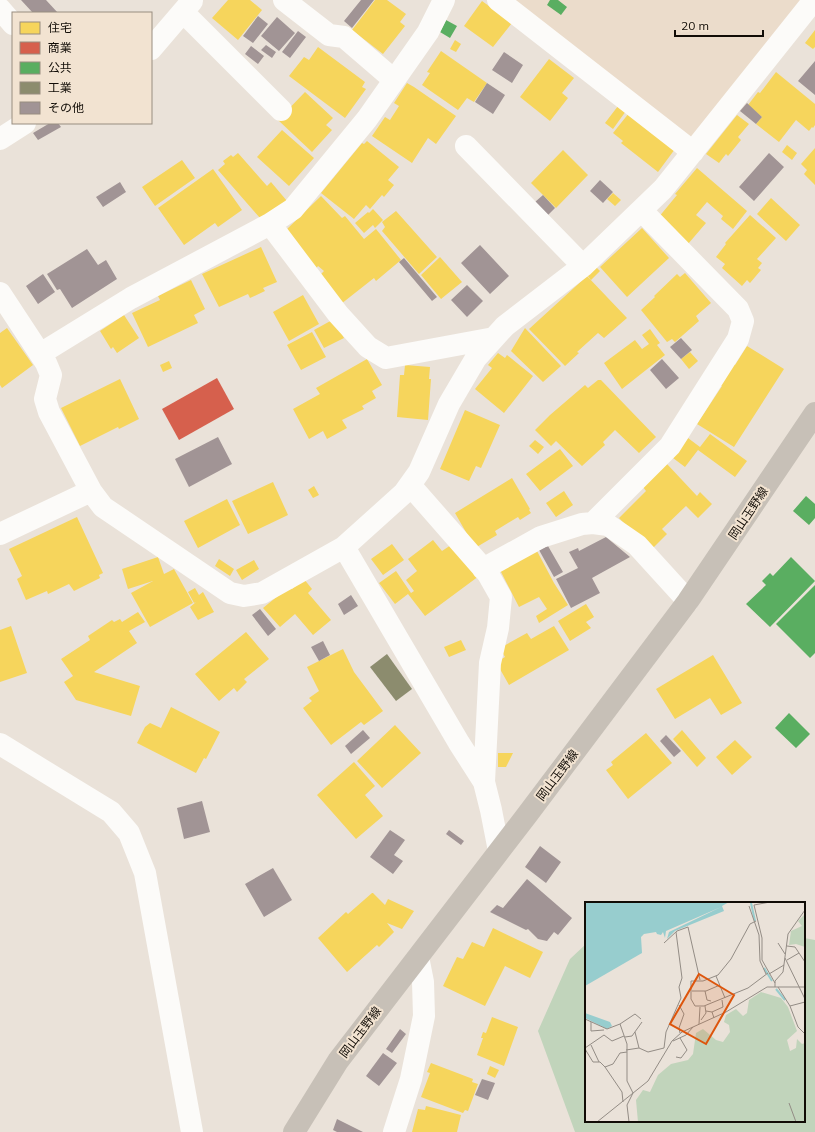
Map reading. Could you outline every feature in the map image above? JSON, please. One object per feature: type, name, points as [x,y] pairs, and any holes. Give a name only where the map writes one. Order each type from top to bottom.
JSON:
[{"type":"main road","name":"岡山玉野線","points":[[294,1132],[338,1061],[688,601],[815,413]]},
{"type":"street","points":[[284,0],[329,35],[344,37],[394,80]]},
{"type":"street","points":[[40,354],[131,298],[270,224],[293,209],[367,119],[428,32],[444,0]]},
{"type":"street","points":[[498,0],[693,152]]},
{"type":"street","points":[[0,294],[46,363],[51,375],[45,399],[49,412],[91,491],[103,507],[230,593],[244,596],[262,593],[344,547],[404,493],[420,472],[449,404],[476,358],[505,326],[583,266],[663,189],[814,0]]},
{"type":"street","points":[[152,48],[188,6],[281,110]]},
{"type":"street","points":[[0,9],[12,23]]},
{"type":"street","points":[[0,139],[23,124]]},
{"type":"street","points":[[466,146],[583,266]]},
{"type":"street","points":[[594,524],[670,446],[738,339],[743,321],[738,309],[641,210]]},
{"type":"street","points":[[270,224],[338,314],[368,347],[386,358],[494,338]]},
{"type":"street","points":[[410,485],[483,569],[501,597],[498,628],[490,663],[484,782]]},
{"type":"street","points":[[0,534],[91,491]]},
{"type":"street","points":[[483,569],[541,537],[582,524],[608,525],[637,545],[688,601]]},
{"type":"street","points":[[344,547],[459,743],[484,782],[492,810],[499,851]]},
{"type":"street","points":[[0,744],[111,812],[129,833],[145,873],[192,1132]]},
{"type":"street","points":[[394,1132],[411,1079],[424,1016],[423,982],[418,957]]},
{"type":"shaded area","points":[[511,0],[802,0],[693,142]]},
{"type":"green space","points":[[805,938],[815,940],[815,1132],[575,1132],[538,1031],[570,959],[585,945],[585,1122],[805,1122]]},
{"type":"building: 住宅","points":[[228,0],[250,0],[262,10],[238,40],[212,18]]},
{"type":"building: 住宅","points":[[375,0],[387,0],[406,14],[400,22],[405,26],[383,54],[352,30]]},
{"type":"building: 住宅","points":[[482,1],[512,23],[493,47],[464,26]]},
{"type":"building: 住宅","points":[[815,30],[815,47],[813,49],[805,43]]},
{"type":"building: 住宅","points":[[455,40],[461,44],[456,52],[450,49]]},
{"type":"building: 住宅","points":[[318,47],[365,82],[362,87],[366,89],[345,118],[289,76],[304,57],[309,60]]},
{"type":"building: 住宅","points":[[441,51],[487,83],[474,102],[467,98],[458,110],[422,85],[430,73],[427,72]]},
{"type":"building: 住宅","points":[[549,59],[574,78],[562,93],[568,98],[550,121],[520,97]]},
{"type":"building: 住宅","points":[[776,72],[815,104],[815,125],[813,128],[812,127],[809,131],[796,120],[779,142],[756,124],[762,117],[748,105],[758,92],[760,93]]},
{"type":"building: 住宅","points":[[407,83],[456,116],[436,144],[428,138],[412,163],[372,136],[385,117],[390,120],[399,106],[394,103]]},
{"type":"building: 住宅","points":[[305,92],[333,118],[326,125],[332,130],[312,152],[278,120]]},
{"type":"building: 住宅","points":[[618,106],[626,111],[613,129],[605,123]]},
{"type":"building: 住宅","points":[[629,113],[675,149],[658,172],[621,143],[623,141],[613,133]]},
{"type":"building: 住宅","points":[[737,115],[749,124],[738,137],[741,140],[728,156],[726,154],[719,163],[706,154]]},
{"type":"building: 住宅","points":[[282,130],[314,158],[289,186],[257,157]]},
{"type":"building: 住宅","points":[[367,141],[399,167],[388,180],[394,185],[384,197],[382,195],[370,209],[366,205],[354,219],[321,193],[362,143],[364,144]]},
{"type":"building: 住宅","points":[[787,145],[797,153],[792,160],[782,152]]},
{"type":"building: 住宅","points":[[815,148],[815,185],[804,174],[807,170],[801,164]]},
{"type":"building: 住宅","points":[[563,150],[588,175],[556,208],[531,183]]},
{"type":"building: 住宅","points":[[238,153],[267,186],[271,182],[287,201],[260,218],[218,170],[225,164],[223,161],[231,155],[233,157]]},
{"type":"building: 住宅","points":[[182,160],[195,178],[155,206],[142,187]]},
{"type":"building: 住宅","points":[[697,168],[747,211],[733,229],[721,219],[723,216],[707,202],[696,215],[706,223],[688,244],[658,218],[677,195],[675,194]]},
{"type":"building: 住宅","points":[[213,169],[242,210],[218,227],[215,223],[184,245],[158,208]]},
{"type":"building: 住宅","points":[[613,193],[621,200],[615,206],[607,199]]},
{"type":"building: 住宅","points":[[321,196],[342,218],[345,216],[364,239],[376,229],[401,260],[376,281],[374,278],[341,304],[319,276],[324,271],[318,266],[315,270],[285,231]]},
{"type":"building: 住宅","points":[[771,198],[800,225],[786,241],[757,214]]},
{"type":"building: 住宅","points":[[373,209],[383,220],[375,228],[373,225],[364,233],[355,223]]},
{"type":"building: 住宅","points":[[396,211],[437,257],[419,274],[382,231],[385,227],[382,222]]},
{"type":"building: 住宅","points":[[750,215],[776,238],[757,259],[762,263],[758,268],[761,270],[750,283],[747,280],[742,286],[722,268],[725,264],[716,257],[726,244],[725,243]]},
{"type":"building: 住宅","points":[[642,228],[669,258],[627,297],[600,267]]},
{"type":"building: 住宅","points":[[261,247],[277,282],[263,288],[265,291],[250,298],[248,294],[219,307],[202,274]]},
{"type":"building: 住宅","points":[[440,257],[462,282],[441,299],[421,275]]},
{"type":"building: 住宅","points":[[596,267],[600,271],[591,280],[587,275]]},
{"type":"building: 住宅","points":[[685,273],[711,303],[696,316],[699,321],[675,342],[672,339],[667,342],[641,310],[677,274],[680,277]]},
{"type":"building: 住宅","points":[[587,276],[627,318],[604,338],[598,333],[577,352],[579,353],[565,366],[529,329]]},
{"type":"building: 住宅","points":[[191,280],[205,309],[194,315],[198,323],[148,347],[132,313],[160,300],[158,296]]},
{"type":"building: 住宅","points":[[303,295],[319,324],[289,341],[273,312]]},
{"type":"building: 住宅","points":[[124,315],[139,338],[117,353],[113,347],[111,349],[100,331]]},
{"type":"building: 住宅","points":[[334,319],[344,338],[324,348],[314,330]]},
{"type":"building: 住宅","points":[[7,328],[33,365],[2,388],[0,385],[0,333]]},
{"type":"building: 住宅","points":[[525,328],[561,366],[543,382],[511,351]]},
{"type":"building: 住宅","points":[[650,329],[660,343],[657,345],[665,355],[622,389],[604,363],[635,340],[642,349],[649,344],[642,335]]},
{"type":"building: 住宅","points":[[312,332],[326,357],[301,370],[287,345]]},
{"type":"building: 住宅","points":[[747,346],[784,369],[734,447],[697,424],[722,386],[720,386],[734,364],[735,365]]},
{"type":"building: 住宅","points":[[690,352],[698,361],[689,369],[681,359]]},
{"type":"building: 住宅","points":[[498,353],[505,358],[507,355],[533,376],[504,413],[475,389],[492,368],[488,365]]},
{"type":"building: 住宅","points":[[367,359],[382,385],[372,391],[376,398],[362,406],[364,409],[342,420],[347,428],[327,439],[323,431],[309,439],[293,409],[320,394],[316,388]]},
{"type":"building: 住宅","points":[[169,361],[172,368],[163,372],[160,365]]},
{"type":"building: 住宅","points":[[405,365],[430,367],[429,379],[431,379],[428,420],[397,417],[400,375],[404,375]]},
{"type":"building: 住宅","points":[[120,379],[139,419],[119,429],[118,427],[80,446],[61,408]]},
{"type":"building: 住宅","points":[[598,380],[601,380],[656,437],[639,453],[615,430],[603,442],[605,445],[582,466],[556,441],[551,446],[535,430],[585,385],[588,388]]},
{"type":"building: 住宅","points":[[465,410],[500,425],[481,468],[476,466],[469,481],[440,469]]},
{"type":"building: 住宅","points":[[710,434],[747,461],[735,477],[698,450],[685,467],[673,458],[688,438],[700,447]]},
{"type":"building: 住宅","points":[[535,440],[544,447],[538,454],[529,446]]},
{"type":"building: 住宅","points":[[560,449],[573,466],[540,491],[526,474]]},
{"type":"building: 住宅","points":[[667,464],[697,496],[700,492],[712,504],[698,518],[686,506],[662,529],[667,534],[650,551],[619,518],[646,491],[643,487]]},
{"type":"building: 住宅","points":[[512,478],[531,513],[520,520],[518,517],[495,531],[497,535],[475,548],[455,513]]},
{"type":"building: 住宅","points":[[273,482],[288,515],[248,534],[232,501]]},
{"type":"building: 住宅","points":[[314,486],[319,495],[313,498],[308,490]]},
{"type":"building: 住宅","points":[[564,491],[573,505],[556,517],[546,503]]},
{"type":"building: 住宅","points":[[227,499],[240,525],[198,548],[184,521]]},
{"type":"building: 住宅","points":[[77,517],[103,573],[99,575],[100,578],[74,591],[69,584],[48,594],[47,591],[26,600],[17,579],[22,576],[9,549]]},
{"type":"building: 住宅","points":[[433,540],[442,551],[454,543],[479,576],[425,616],[408,594],[395,604],[379,583],[396,571],[411,593],[414,591],[406,580],[417,571],[408,559]]},
{"type":"building: 住宅","points":[[392,544],[404,560],[383,575],[371,559]]},
{"type":"building: 住宅","points":[[537,551],[568,605],[539,623],[536,616],[547,609],[539,597],[519,607],[500,570]]},
{"type":"building: 住宅","points":[[158,557],[164,574],[174,569],[193,603],[150,627],[131,593],[153,581],[128,589],[122,569]]},
{"type":"building: 住宅","points":[[219,559],[234,569],[230,576],[215,566]]},
{"type":"building: 住宅","points":[[254,560],[259,569],[242,580],[236,570]]},
{"type":"building: 住宅","points":[[304,579],[312,589],[308,593],[331,620],[313,635],[295,614],[280,627],[263,608],[290,586],[292,589]]},
{"type":"building: 住宅","points":[[195,588],[199,595],[203,592],[214,612],[198,620],[190,607],[196,602],[194,603],[188,592]]},
{"type":"building: 住宅","points":[[586,604],[594,617],[586,622],[591,628],[570,641],[558,621]]},
{"type":"building: 住宅","points":[[138,612],[145,622],[129,631],[137,643],[94,672],[140,686],[131,716],[76,700],[64,682],[73,676],[61,659],[90,640],[88,636],[112,620],[114,622],[120,619],[122,622]]},
{"type":"building: 住宅","points":[[11,626],[27,673],[0,682],[0,630]]},
{"type":"building: 住宅","points":[[554,626],[569,650],[509,685],[496,662],[505,657],[500,648],[527,633],[531,639]]},
{"type":"building: 住宅","points":[[246,632],[269,659],[244,679],[247,682],[237,692],[234,688],[219,701],[195,674]]},
{"type":"building: 住宅","points":[[461,640],[466,650],[449,657],[444,647]]},
{"type":"building: 住宅","points":[[343,649],[354,672],[383,711],[364,725],[361,722],[331,745],[303,708],[312,701],[309,698],[319,691],[307,667]]},
{"type":"building: 住宅","points":[[713,655],[742,703],[721,715],[710,698],[675,719],[656,689]]},
{"type":"building: 住宅","points":[[171,707],[220,732],[206,759],[204,758],[196,773],[137,743],[145,727],[150,723],[161,728]]},
{"type":"building: 住宅","points":[[395,725],[421,753],[382,788],[357,761]]},
{"type":"building: 住宅","points":[[682,730],[706,758],[697,767],[673,739]]},
{"type":"building: 住宅","points":[[646,733],[672,763],[628,799],[606,770],[613,765],[611,762]]},
{"type":"building: 住宅","points":[[735,740],[752,757],[732,775],[716,757]]},
{"type":"building: 住宅","points":[[498,753],[513,753],[506,767],[498,767]]},
{"type":"building: 住宅","points":[[354,762],[375,786],[365,795],[383,816],[356,839],[317,795]]},
{"type":"building: 住宅","points":[[372,893],[385,905],[388,899],[414,911],[402,929],[387,923],[394,932],[379,947],[377,945],[347,972],[318,938],[346,912],[348,914]]},
{"type":"building: 住宅","points":[[493,928],[543,952],[530,978],[505,966],[485,1006],[443,986],[457,957],[463,959],[472,942],[484,947]]},
{"type":"building: 住宅","points":[[492,1017],[518,1027],[504,1066],[477,1055],[483,1038],[481,1038],[483,1032],[486,1033]]},
{"type":"building: 住宅","points":[[431,1063],[473,1079],[472,1082],[478,1084],[468,1111],[465,1110],[463,1113],[421,1097],[430,1073],[427,1072]]},
{"type":"building: 住宅","points":[[490,1066],[499,1070],[495,1078],[487,1074]]},
{"type":"building: 住宅","points":[[426,1106],[461,1115],[457,1132],[412,1132],[418,1109],[425,1110]]},
{"type":"building: 商業","points":[[217,378],[234,409],[179,440],[162,409]]},
{"type":"building: 公共","points":[[550,0],[558,0],[567,7],[561,15],[547,5]]},
{"type":"building: 公共","points":[[446,20],[457,26],[450,38],[440,32]]},
{"type":"building: 公共","points":[[806,496],[815,504],[815,518],[809,525],[793,511]]},
{"type":"building: 公共","points":[[791,557],[815,581],[770,627],[746,604],[766,585],[762,581],[770,573],[773,576]]},
{"type":"building: 公共","points":[[815,585],[815,653],[810,658],[776,624]]},
{"type":"building: 公共","points":[[789,713],[810,734],[796,748],[775,728]]},
{"type":"building: 工業","points":[[387,654],[412,689],[396,701],[370,667]]},
{"type":"building: その他","points":[[21,0],[46,0],[57,12],[32,12]]},
{"type":"building: その他","points":[[361,0],[374,0],[352,28],[344,21]]},
{"type":"building: その他","points":[[258,16],[268,24],[253,43],[243,36]]},
{"type":"building: その他","points":[[277,17],[295,33],[279,51],[261,36]]},
{"type":"building: その他","points":[[298,31],[306,37],[290,58],[282,52]]},
{"type":"building: その他","points":[[266,45],[276,52],[272,58],[261,50]]},
{"type":"building: その他","points":[[251,46],[264,56],[258,64],[245,54]]},
{"type":"building: その他","points":[[504,52],[523,65],[512,83],[492,70]]},
{"type":"building: その他","points":[[815,61],[815,95],[798,81]]},
{"type":"building: その他","points":[[487,83],[505,95],[493,114],[475,102]]},
{"type":"building: その他","points":[[747,103],[762,117],[756,124],[740,111]]},
{"type":"building: その他","points":[[48,124],[59,124],[61,127],[38,140],[33,133]]},
{"type":"building: その他","points":[[769,153],[784,167],[754,201],[739,187]]},
{"type":"building: その他","points":[[600,180],[613,192],[603,203],[590,191]]},
{"type":"building: その他","points":[[120,182],[126,192],[103,207],[96,197]]},
{"type":"building: その他","points":[[543,195],[555,208],[548,215],[535,202]]},
{"type":"building: その他","points":[[480,245],[509,276],[490,294],[461,263]]},
{"type":"building: その他","points":[[87,249],[98,265],[106,260],[117,279],[72,308],[60,289],[57,290],[47,274]]},
{"type":"building: その他","points":[[404,258],[437,297],[432,301],[399,262]]},
{"type":"building: その他","points":[[43,274],[55,292],[38,304],[26,286]]},
{"type":"building: その他","points":[[467,285],[483,301],[467,317],[451,300]]},
{"type":"building: その他","points":[[681,338],[692,350],[681,359],[670,347]]},
{"type":"building: その他","points":[[662,359],[679,378],[666,389],[650,370]]},
{"type":"building: その他","points":[[218,437],[232,464],[189,487],[175,459]]},
{"type":"building: その他","points":[[606,537],[630,557],[592,578],[600,593],[571,608],[556,579],[578,568],[569,552],[578,548],[579,551]]},
{"type":"building: その他","points":[[548,546],[563,572],[554,577],[539,550]]},
{"type":"building: その他","points":[[351,595],[358,606],[344,615],[338,604]]},
{"type":"building: その他","points":[[260,609],[276,629],[268,636],[252,615]]},
{"type":"building: その他","points":[[323,641],[330,655],[319,661],[311,647]]},
{"type":"building: その他","points":[[363,730],[370,738],[351,754],[345,746]]},
{"type":"building: その他","points":[[666,735],[681,751],[674,757],[660,741]]},
{"type":"building: その他","points":[[202,801],[210,832],[184,839],[177,808]]},
{"type":"building: その他","points":[[390,830],[405,840],[394,855],[403,861],[393,874],[370,857]]},
{"type":"building: その他","points":[[449,830],[464,841],[461,845],[446,834]]},
{"type":"building: その他","points":[[540,846],[561,862],[546,883],[525,867]]},
{"type":"building: その他","points":[[273,868],[292,900],[264,917],[245,884]]},
{"type":"building: その他","points":[[527,879],[572,918],[558,935],[554,932],[547,941],[538,939],[528,929],[526,930],[490,912],[497,905],[503,908]]},
{"type":"building: その他","points":[[400,1029],[406,1034],[392,1053],[386,1049]]},
{"type":"building: その他","points":[[383,1053],[397,1063],[379,1086],[366,1076]]},
{"type":"building: その他","points":[[482,1079],[495,1083],[488,1100],[475,1095]]},
{"type":"building: その他","points":[[337,1119],[363,1132],[337,1132],[333,1130]]}]
